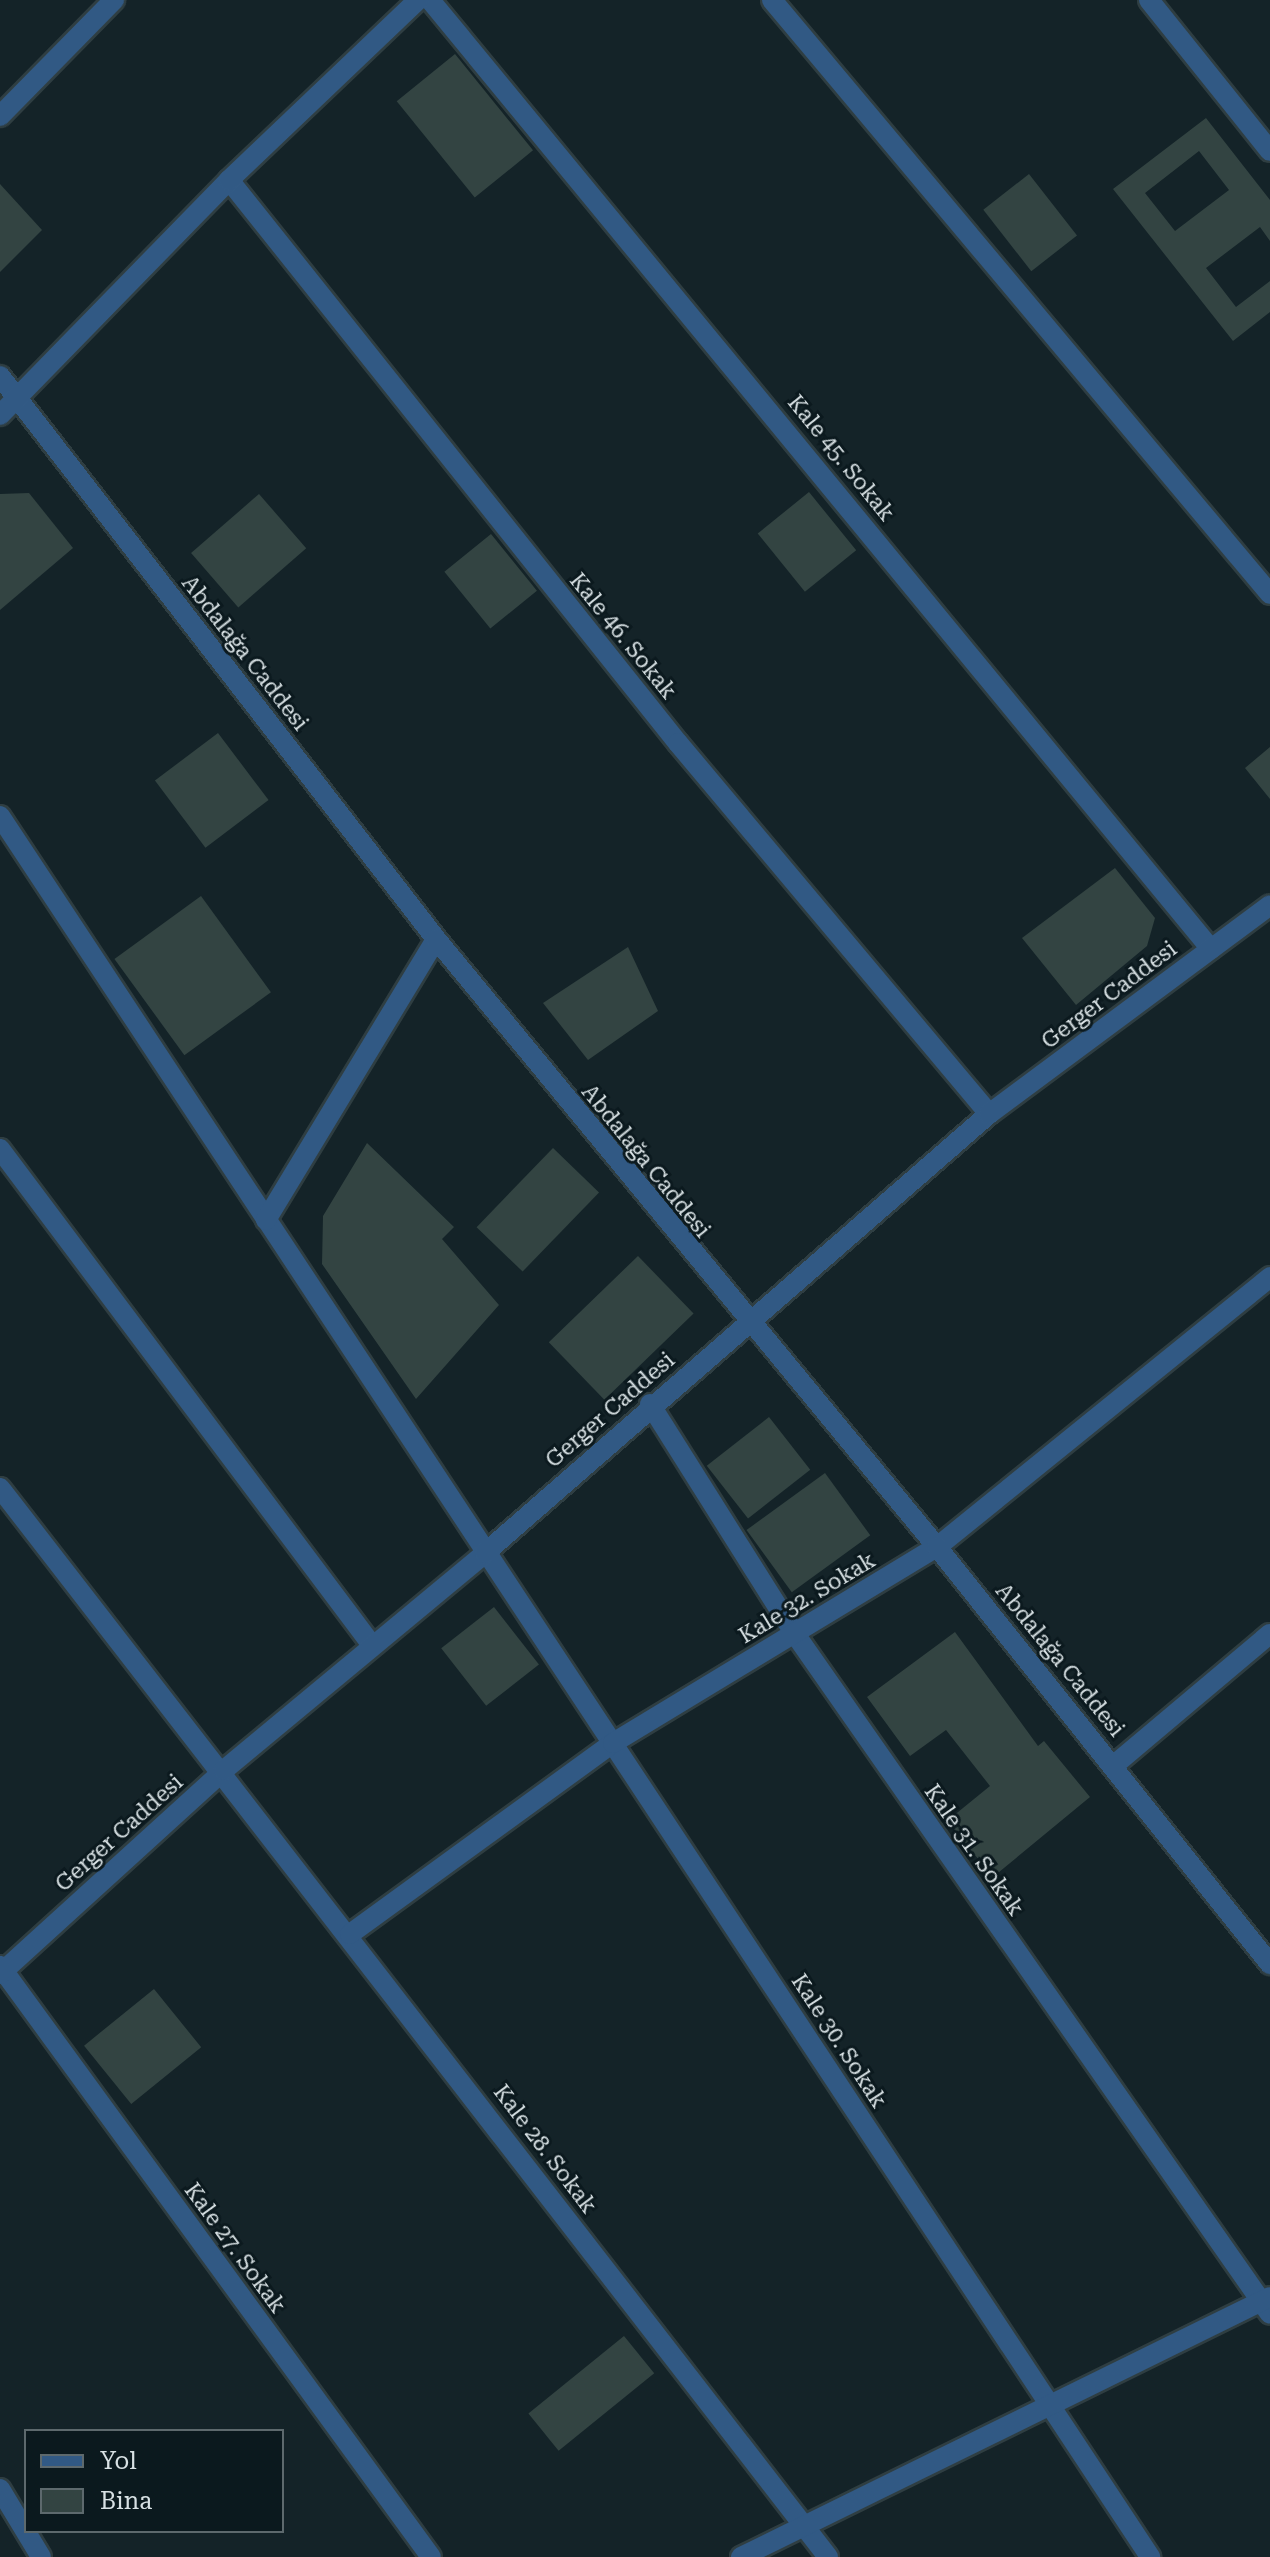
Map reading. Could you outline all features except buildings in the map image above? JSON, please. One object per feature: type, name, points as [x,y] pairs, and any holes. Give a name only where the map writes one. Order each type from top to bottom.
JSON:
[{"type":"street","points":[[0,116],[114,0]]},
{"type":"street","points":[[0,415],[229,180],[418,0]]},
{"type":"street","name":"Kale 45. Sokak","points":[[430,0],[1211,949]]},
{"type":"street","points":[[772,0],[1270,594]]},
{"type":"street","points":[[1149,0],[1270,151]]},
{"type":"street","name":"Kale 46. Sokak","points":[[229,180],[678,743],[989,1114]]},
{"type":"street","name":"Abdalağa Caddesi","points":[[0,376],[436,939],[748,1325],[937,1547],[1270,1964]]},
{"type":"street","name":"Kale 30. Sokak","points":[[0,816],[1150,2557]]},
{"type":"street","name":"Gerger Caddesi","points":[[1,1971],[224,1770],[371,1644],[485,1553],[650,1404],[748,1325],[989,1114],[1270,905]]},
{"type":"street","points":[[266,1220],[436,939]]},
{"type":"street","points":[[0,1149],[371,1644]]},
{"type":"street","name":"Kale 32. Sokak","points":[[350,1934],[613,1743],[937,1547],[1270,1277]]},
{"type":"street","name":"Kale 31. Sokak","points":[[650,1404],[795,1634],[1267,2305]]},
{"type":"street","name":"Kale 28. Sokak","points":[[0,1488],[224,1770],[828,2557]]},
{"type":"street","points":[[1113,1766],[1270,1634]]},
{"type":"street","name":"Kale 27. Sokak","points":[[1,1971],[431,2557]]},
{"type":"street","points":[[741,2557],[1267,2305]]},
{"type":"street","points":[[0,2489],[24,2529]]},
{"type":"street","points":[[27,2533],[41,2557]]}]
